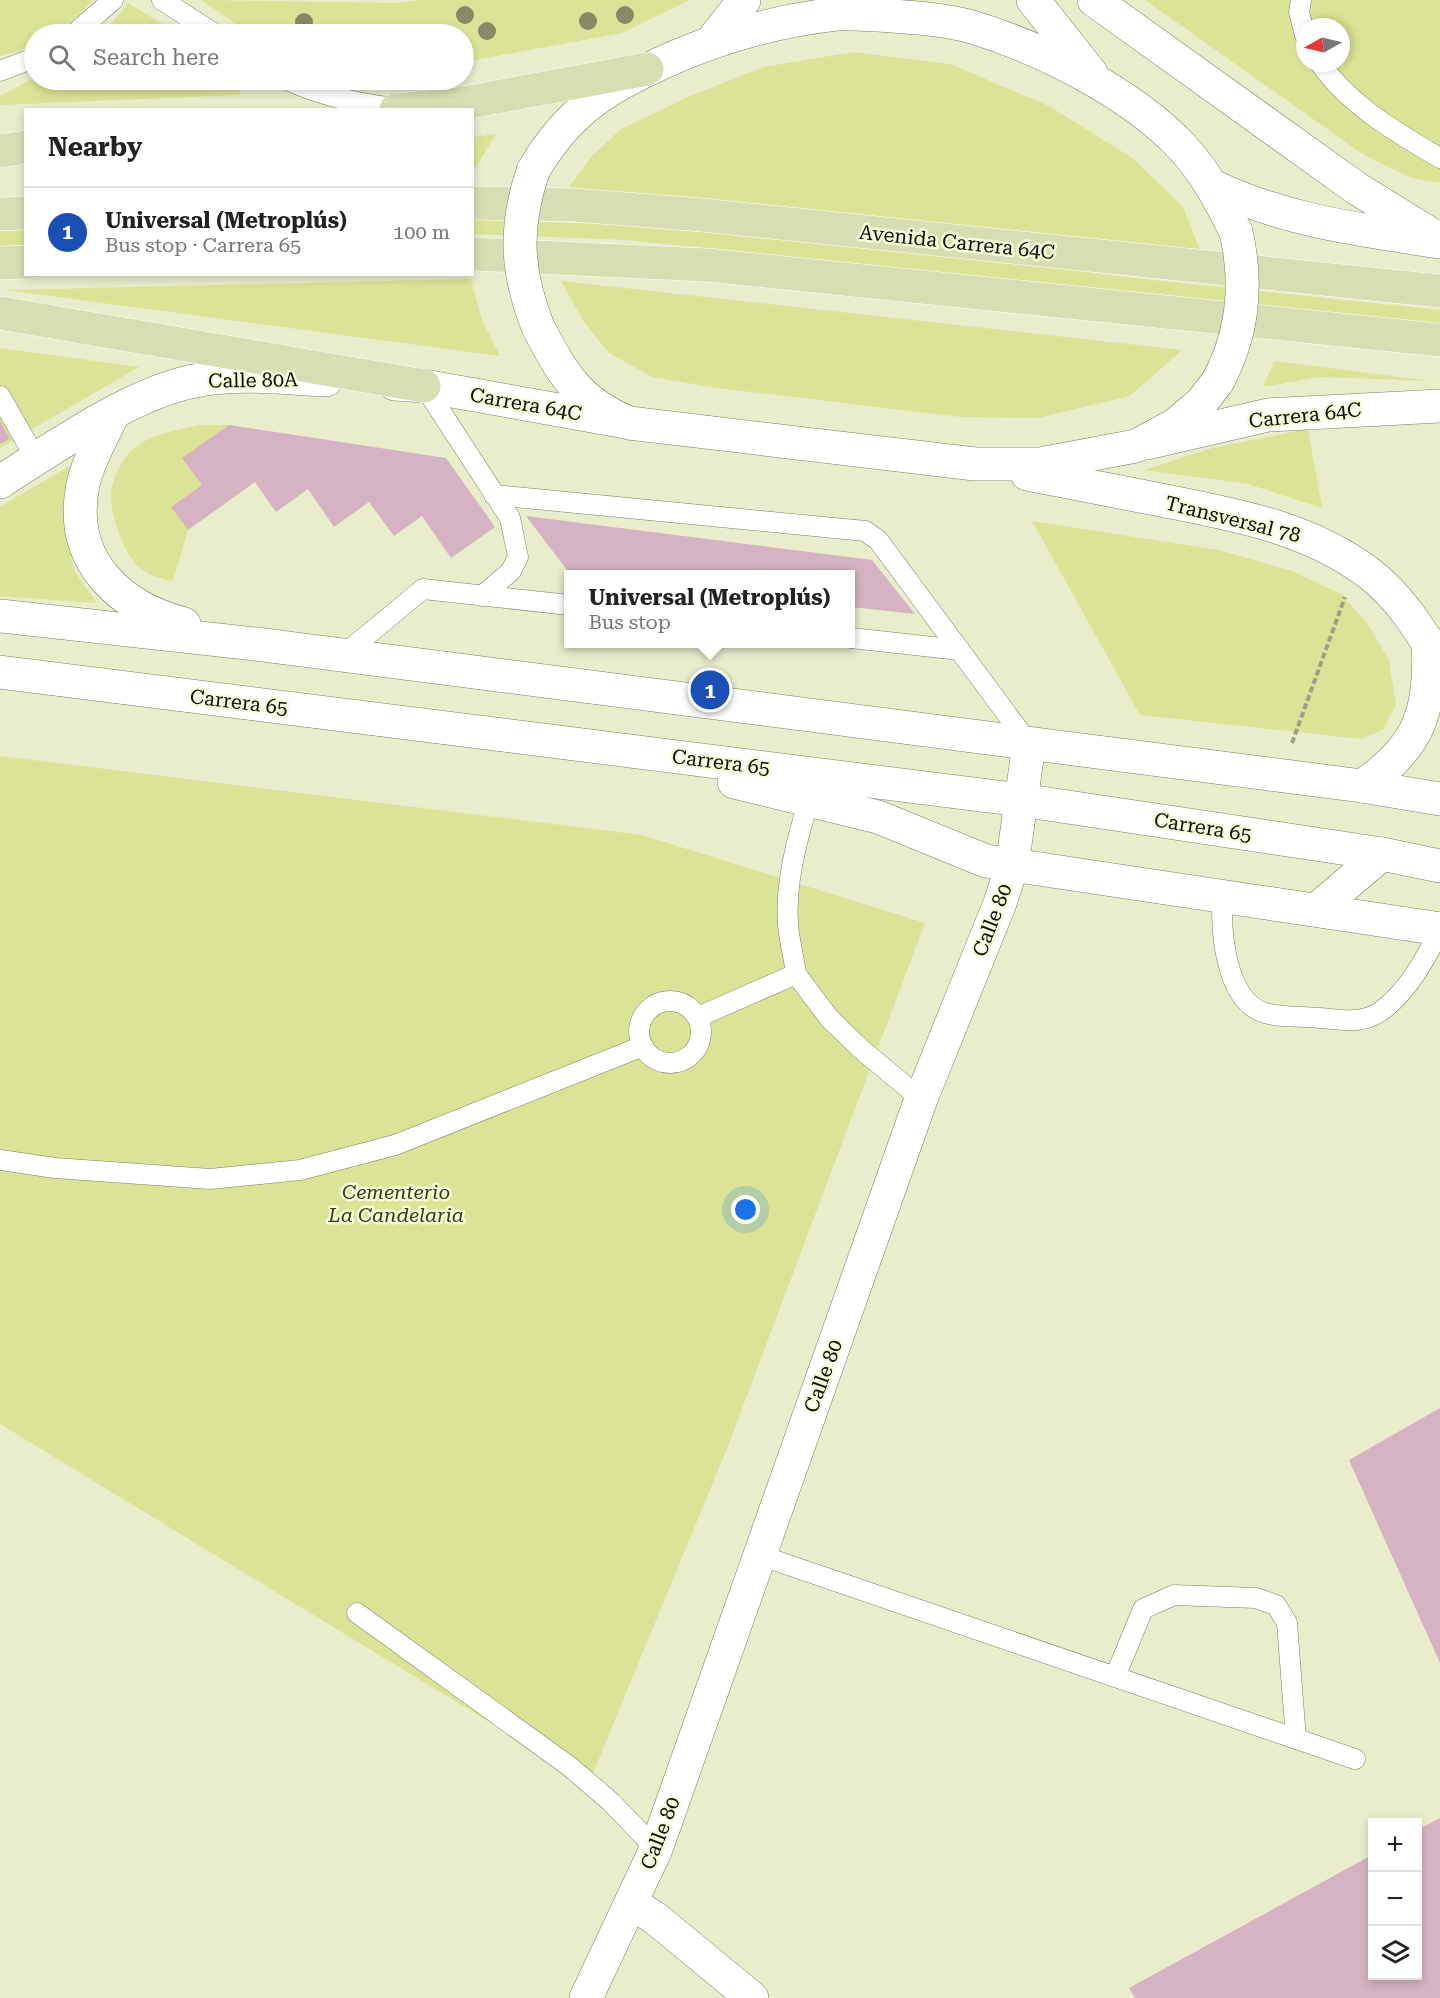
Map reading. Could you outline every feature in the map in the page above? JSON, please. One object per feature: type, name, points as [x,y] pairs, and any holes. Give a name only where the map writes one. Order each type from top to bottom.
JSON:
[{"type":"main road","points":[[712,41],[744,0]]},
{"type":"main road","points":[[1033,0],[1100,83]]},
{"type":"main road","points":[[1094,0],[1356,188],[1440,241]]},
{"type":"main road","points":[[975,464],[628,423],[600,410],[576,389],[562,372],[538,327],[520,270],[519,241],[524,198],[533,171],[550,141],[581,109],[647,69],[712,41],[782,23],[839,14],[907,16],[970,27],[1031,48],[1100,83],[1183,147],[1214,186],[1236,232],[1242,259],[1241,308],[1236,338],[1218,381],[1201,403],[1175,425],[1136,446]]},
{"type":"main road","points":[[413,108],[459,104],[647,69]]},
{"type":"main road","points":[[0,151],[24,147]]},
{"type":"main road","points":[[1214,186],[1274,212],[1355,229],[1440,241]]},
{"type":"main road","name":"Avenida Carrera 64C","points":[[474,203],[574,205],[702,215],[1440,291]]},
{"type":"main road","points":[[0,213],[24,213]]},
{"type":"main road","points":[[474,254],[707,265],[1440,340]]},
{"type":"main road","points":[[0,263],[24,262]]},
{"type":"main road","points":[[0,313],[424,386]]},
{"type":"main road","name":"Calle 80A","points":[[0,482],[113,414],[166,389],[222,377],[424,386]]},
{"type":"main road","name":"Carrera 64C","points":[[424,386],[628,423]]},
{"type":"main road","name":"Carrera 64C","points":[[975,464],[1040,464],[1136,446],[1268,415],[1440,406]]},
{"type":"main road","points":[[113,414],[82,489],[80,519],[87,548],[94,563],[115,590],[151,613],[255,644]]},
{"type":"main road","name":"Transversal 78","points":[[975,464],[1218,512],[1307,537],[1343,555],[1371,575],[1411,617],[1434,652]]},
{"type":"main road","points":[[0,616],[255,644],[1362,786],[1440,799]]},
{"type":"main road","points":[[1362,786],[1381,773],[1412,740],[1423,715],[1434,652]]},
{"type":"main road","name":"Carrera 65","points":[[0,672],[1021,800],[1382,854],[1440,866]]},
{"type":"main road","points":[[582,744],[889,820],[960,852],[1012,866],[1440,929]]},
{"type":"main road","name":"Calle 80","points":[[586,1998],[656,1849],[921,1100],[1000,903],[1012,866],[1029,744]]},
{"type":"main road","points":[[1316,910],[1382,854]]},
{"type":"main road","points":[[631,1903],[655,1918],[752,1998]]},
{"type":"lane","points":[[86,24],[114,0]]},
{"type":"lane","points":[[162,0],[199,24]]},
{"type":"lane","points":[[1301,0],[1301,18]]},
{"type":"lane","points":[[0,71],[24,62]]},
{"type":"lane","points":[[1326,72],[1333,82],[1397,134],[1440,158]]},
{"type":"lane","points":[[309,90],[340,100],[395,108]]},
{"type":"lane","points":[[424,386],[510,518],[518,558],[511,572],[482,596]]},
{"type":"lane","points":[[0,396],[36,459]]},
{"type":"lane","points":[[494,495],[865,531],[878,540],[1029,744]]},
{"type":"lane","points":[[343,656],[423,589],[564,604]]},
{"type":"lane","points":[[855,638],[960,650]]},
{"type":"lane","points":[[809,800],[798,838],[789,895],[788,923],[796,974],[829,1018],[861,1049],[921,1100]]},
{"type":"lane","points":[[1223,896],[1221,919],[1232,980],[1242,998],[1264,1013],[1361,1021],[1384,1009],[1407,985],[1440,929]]},
{"type":"lane","points":[[698,1017],[796,974]]},
{"type":"lane","points":[[667,1000],[680,1002],[698,1017],[701,1029],[700,1041],[694,1052],[685,1059],[673,1063],[661,1062],[650,1056],[643,1046],[639,1034],[640,1022],[646,1011],[656,1004],[667,1000]]},
{"type":"lane","points":[[0,1160],[55,1168],[210,1179],[300,1170],[395,1145],[643,1046]]},
{"type":"lane","points":[[759,1555],[1355,1759]]},
{"type":"lane","points":[[1115,1677],[1143,1609],[1174,1595],[1256,1598],[1276,1605],[1287,1623],[1296,1739]]},
{"type":"lane","points":[[357,1612],[569,1766],[611,1802],[656,1849]]},
{"type":"path","points":[[1292,743],[1347,591]]},
{"type":"green space","points":[[0,0],[92,0],[67,24],[24,24],[24,48],[0,56]]},
{"type":"green space","points":[[201,0],[396,3],[420,0],[690,0],[622,33],[474,60],[474,24],[236,24]]},
{"type":"green space","points":[[1145,0],[1440,0],[1440,183],[1411,178],[1364,155]]},
{"type":"green space","points":[[128,3],[163,24],[111,24]]},
{"type":"green space","points":[[854,52],[950,64],[1049,106],[1134,159],[1183,207],[1201,252],[569,187],[592,156],[621,129],[688,97],[764,67]]},
{"type":"green space","points":[[24,83],[24,90],[241,90],[239,95],[0,105],[0,96]]},
{"type":"green space","points":[[496,134],[474,170],[474,137]]},
{"type":"green space","points":[[474,219],[624,225],[910,251],[1170,282],[1440,310],[1440,324],[626,240],[474,234]]},
{"type":"green space","points":[[24,230],[24,245],[0,246],[0,231]]},
{"type":"green space","points":[[471,279],[482,320],[500,356],[6,290]]},
{"type":"green space","points":[[561,281],[1182,350],[1130,396],[1038,418],[961,417],[717,388],[652,377],[609,353],[584,322]]},
{"type":"green space","points":[[0,348],[139,367],[0,448]]},
{"type":"green space","points":[[1274,361],[1431,381],[1319,377],[1263,387]]},
{"type":"green space","points":[[199,425],[229,425],[183,458],[202,485],[171,507],[188,530],[173,581],[143,570],[133,561],[123,544],[115,522],[111,502],[112,488],[123,461],[137,446],[159,435]]},
{"type":"green space","points":[[1308,429],[1322,508],[1248,484],[1144,470],[1212,448]]},
{"type":"green space","points":[[71,465],[63,503],[66,535],[75,572],[97,603],[0,596],[0,507]]},
{"type":"green space","points":[[1032,521],[1219,550],[1292,571],[1341,594],[1367,623],[1389,660],[1396,705],[1383,730],[1361,739],[1140,715]]},
{"type":"green space","name":"Cementerio La Candelaria","points":[[0,756],[642,835],[925,923],[728,1446],[589,1783],[0,1424]]},
{"type":"building","points":[[0,421],[10,439],[0,444]]},
{"type":"building","points":[[229,425],[446,458],[495,527],[451,558],[422,516],[394,536],[369,502],[334,527],[308,489],[276,512],[255,482],[188,530],[171,507],[202,485],[182,458]]},
{"type":"building","points":[[526,516],[872,560],[915,614],[855,607],[855,570],[567,570]]},
{"type":"building","points":[[1440,1408],[1440,1663],[1349,1460]]},
{"type":"building","points":[[1440,1818],[1440,1998],[1135,1998],[1129,1988],[1368,1857],[1368,1980],[1422,1980],[1422,1828]]},
{"type":"place","name":"Universal (Metroplús)","points":[[710,690]]}]
